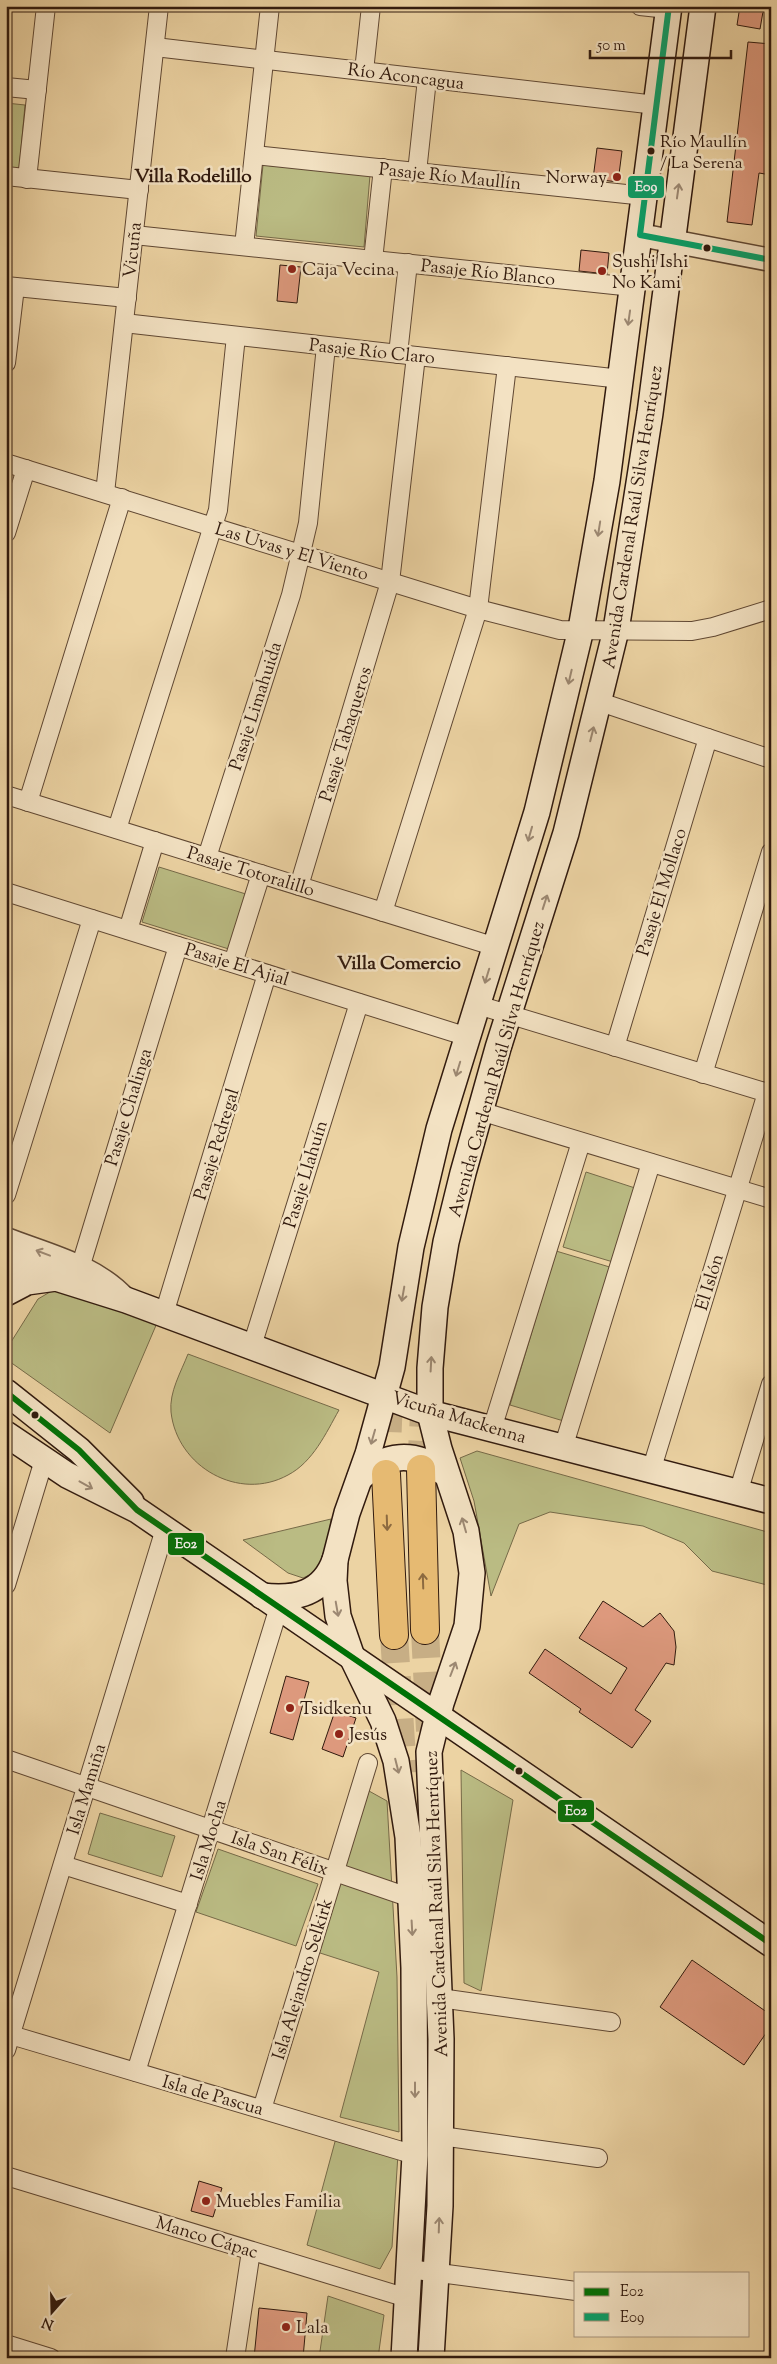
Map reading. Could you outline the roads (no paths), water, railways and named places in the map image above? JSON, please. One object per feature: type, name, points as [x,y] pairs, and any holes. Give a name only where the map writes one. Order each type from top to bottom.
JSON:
[{"type":"highway","points":[[420,1469],[425,1630]]},
{"type":"highway","points":[[373,1476],[388,1550],[394,1635]]},
{"type":"main road","name":"Avenida Cardenal Raúl Silva Henríquez","points":[[432,2358],[437,2273],[441,2136],[440,1998],[429,1772],[430,1745],[437,1716],[465,1635],[472,1595],[472,1566],[466,1531],[446,1475],[430,1413],[432,1337],[454,1208],[480,1111],[566,833],[600,702],[616,630],[640,489],[703,6]]},
{"type":"main road","name":"Avenida Cardenal Raúl Silva Henríquez","points":[[404,2358],[414,2155],[414,1968],[406,1811],[396,1760],[380,1714],[352,1657],[336,1606],[335,1560],[347,1513],[373,1476],[384,1395],[394,1357],[401,1302],[424,1188],[439,1129],[536,812],[581,629],[607,481],[669,8]]},
{"type":"main road","points":[[6,1289],[7,1250]]},
{"type":"main road","name":"Vicuña Mackenna","points":[[56,1278],[126,1300],[430,1413],[771,1501]]},
{"type":"main road","points":[[6,1293],[27,1282],[56,1278]]},
{"type":"main road","points":[[6,1392],[79,1450],[137,1510]]},
{"type":"main road","points":[[6,1434],[44,1460],[91,1488],[137,1510],[771,1944]]},
{"type":"main road","points":[[373,1476],[381,1461],[398,1457],[424,1461],[446,1475]]},
{"type":"main road","points":[[271,1601],[290,1598],[310,1591],[326,1579],[335,1560]]},
{"type":"main road","name":"Avenida Cardenal Raúl Silva Henríquez","points":[[392,2358],[407,2298]]},
{"type":"main road","name":"Avenida Cardenal Raúl Silva Henríquez","points":[[435,2314],[444,2358]]},
{"type":"street","points":[[27,179],[46,6]]},
{"type":"street","name":"Vicuña","points":[[105,493],[159,6]]},
{"type":"street","points":[[244,246],[270,6]]},
{"type":"street","points":[[364,71],[371,6]]},
{"type":"street","points":[[640,6],[669,8]]},
{"type":"street","name":"Río Aconcagua","points":[[155,47],[656,105]]},
{"type":"street","points":[[417,172],[428,79]]},
{"type":"street","points":[[6,87],[37,90]]},
{"type":"street","name":"Pasaje Río Maullín","points":[[254,155],[645,196]]},
{"type":"street","points":[[373,260],[383,168]]},
{"type":"street","points":[[6,176],[139,190]]},
{"type":"street","name":"Pasaje Río Blanco","points":[[134,234],[633,287]]},
{"type":"street","points":[[640,235],[771,260]]},
{"type":"street","name":"Pasaje Tabaqueros","points":[[298,886],[390,582],[407,355],[408,264]]},
{"type":"street","points":[[6,363],[11,287],[127,298]]},
{"type":"street","name":"Pasaje Río Claro","points":[[124,323],[621,379]]},
{"type":"street","points":[[117,829],[213,527],[220,494],[236,336]]},
{"type":"street","name":"Pasaje Limahuida","points":[[207,857],[302,554],[308,523],[326,346]]},
{"type":"street","points":[[383,912],[478,609],[507,366]]},
{"type":"street","name":"Las Uvas y El Viento","points":[[6,463],[478,609],[560,630],[692,631],[713,627],[771,609]]},
{"type":"street","points":[[6,533],[26,469]]},
{"type":"street","points":[[28,802],[122,498]]},
{"type":"street","points":[[600,702],[771,759]]},
{"type":"street","name":"Pasaje El Mollaco","points":[[615,1047],[708,738]]},
{"type":"street","name":"Pasaje Totoralillo","points":[[6,795],[496,947]]},
{"type":"street","points":[[128,930],[154,841]]},
{"type":"street","points":[[704,1074],[771,852]]},
{"type":"street","points":[[233,963],[261,874]]},
{"type":"street","name":"Pasaje El Ajial","points":[[6,892],[468,1037]]},
{"type":"street","points":[[6,1195],[92,919]]},
{"type":"street","name":"Pasaje Chalinga","points":[[80,1268],[178,946]]},
{"type":"street","name":"Pasaje Pedregal","points":[[164,1314],[267,974]]},
{"type":"street","name":"Pasaje Llahuín","points":[[252,1346],[359,1002]]},
{"type":"street","points":[[478,1005],[769,1094]]},
{"type":"street","name":"El Islón","points":[[651,1471],[769,1094]]},
{"type":"street","points":[[480,1111],[771,1199]]},
{"type":"street","points":[[492,1429],[581,1142]]},
{"type":"street","points":[[563,1448],[651,1163]]},
{"type":"street","name":"Vicuña Mackenna","points":[[7,1250],[80,1268],[110,1284],[126,1300]]},
{"type":"street","name":"Vicuña Mackenna","points":[[7,1250],[56,1278]]},
{"type":"street","points":[[738,1493],[771,1384]]},
{"type":"street","points":[[6,1585],[44,1460]]},
{"type":"street","name":"Isla Mamiña","points":[[8,2042],[165,1529]]},
{"type":"street","name":"Isla Mocha","points":[[136,2072],[211,1829],[271,1601]]},
{"type":"street","name":"Isla San Félix","points":[[6,1759],[411,1898]]},
{"type":"street","name":"Isla Alejandro Selkirk","points":[[262,2109],[368,1763]]},
{"type":"street","points":[[63,1865],[188,1904]]},
{"type":"street","points":[[440,1998],[611,2022]]},
{"type":"street","name":"Isla de Pascua","points":[[8,2042],[136,2072],[414,2155]]},
{"type":"street","points":[[441,2136],[598,2158]]},
{"type":"street","name":"Manco Cápac","points":[[6,2176],[407,2298]]},
{"type":"street","points":[[236,2358],[251,2251]]},
{"type":"street","points":[[409,2269],[574,2291]]},
{"type":"street","points":[[6,2344],[51,2358]]},
{"type":"tunnel","points":[[421,1469],[425,1396]]},
{"type":"tunnel","points":[[386,1474],[389,1397]]},
{"type":"tunnel","points":[[425,1630],[430,1731]]},
{"type":"tunnel","points":[[394,1635],[403,1773]]},
{"type":"place","name":"Río Maullín / La Serena","points":[[651,151]]},
{"type":"place","name":"Norway","points":[[617,177]]},
{"type":"place","name":"Caja Vecina","points":[[292,269]]},
{"type":"place","name":"Sushi Ishi No Kami","points":[[602,271]]},
{"type":"place","name":"Tsidkenu","points":[[290,1708]]},
{"type":"place","name":"Jesús","points":[[339,1734]]},
{"type":"place","name":"Muebles Familia","points":[[206,2201]]},
{"type":"place","name":"Lala","points":[[286,2327]]},
{"type":"district","name":"Villa Rodelillo","points":[[193,175]]},
{"type":"district","name":"Villa Comercio","points":[[399,962]]}]
